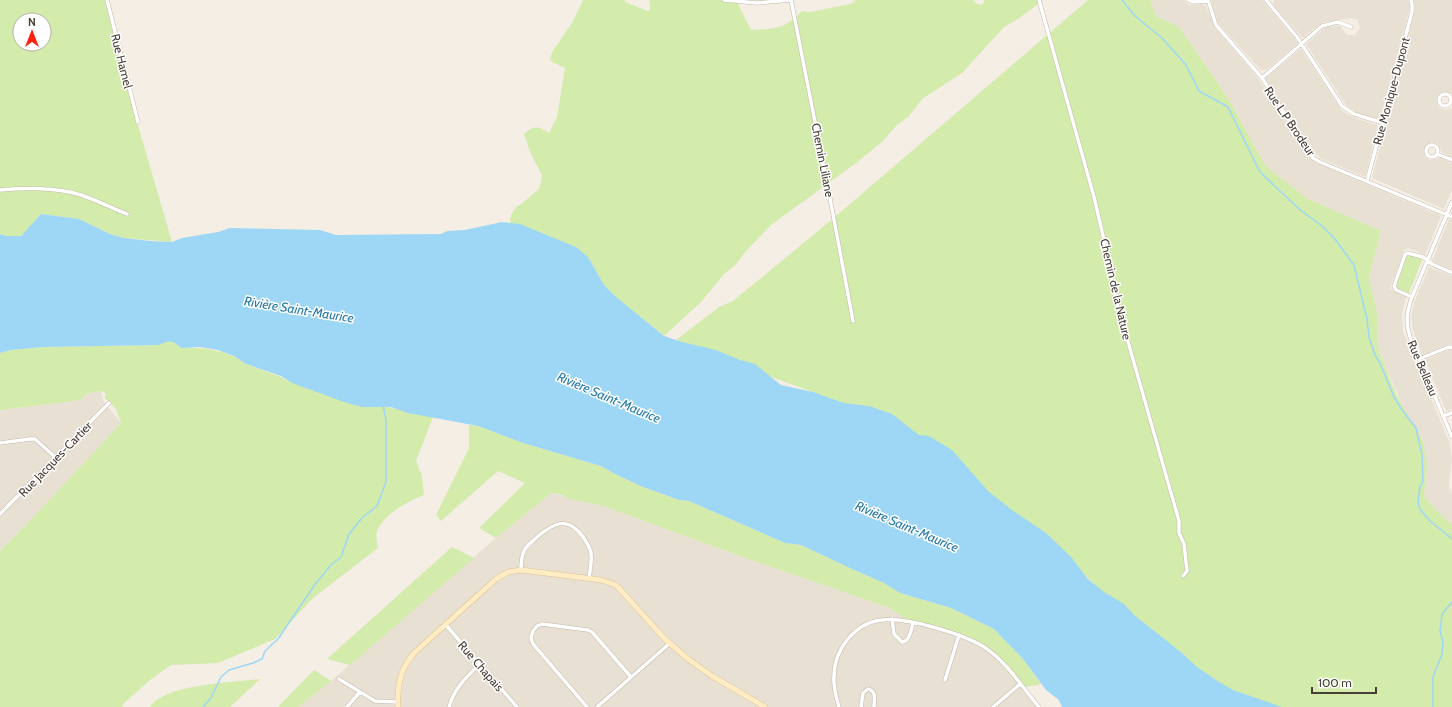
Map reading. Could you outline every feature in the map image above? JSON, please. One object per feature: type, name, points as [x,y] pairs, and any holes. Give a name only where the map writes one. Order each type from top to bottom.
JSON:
[{"type":"street","name":"Rue Hamel","points":[[107,0],[138,122]]},
{"type":"street","points":[[724,0],[757,3],[791,0]]},
{"type":"street","name":"Chemin Liliane","points":[[791,0],[853,321]]},
{"type":"street","name":"Chemin de la Nature","points":[[1039,0],[1094,197],[1115,296],[1179,521],[1179,533],[1184,544],[1187,571],[1183,576]]},
{"type":"street","name":"Rue L.P Brodeur","points":[[1188,0],[1193,2],[1208,1],[1216,25],[1262,78],[1313,158],[1452,217]]},
{"type":"street","name":"Rue Monique-Dupont","points":[[1367,181],[1412,12],[1411,0]]},
{"type":"street","points":[[1268,1],[1302,44],[1342,106],[1357,116],[1382,123]]},
{"type":"street","points":[[1262,78],[1320,27],[1338,22],[1351,27]]},
{"type":"street","points":[[1438,154],[1452,160]]},
{"type":"street","points":[[0,190],[34,188],[70,192],[127,214]]},
{"type":"street","name":"Rue Belleau","points":[[1452,202],[1407,311],[1407,324],[1410,337],[1452,437]]},
{"type":"street","points":[[1412,297],[1396,290],[1394,286],[1404,255],[1410,252],[1423,257],[1433,265],[1452,273]]},
{"type":"street","points":[[1419,360],[1446,348],[1452,347]]},
{"type":"street","name":"Rue Jacques-Cartier","points":[[1,512],[109,403]]},
{"type":"street","points":[[1443,416],[1452,413]]},
{"type":"street","points":[[0,443],[34,439],[56,458]]},
{"type":"street","points":[[521,570],[523,552],[526,547],[547,529],[564,523],[570,525],[578,532],[591,551],[592,559],[589,578]]},
{"type":"street","points":[[340,679],[376,702],[398,705],[399,681],[407,662],[417,650],[501,576],[510,572],[521,570],[607,581],[618,587],[670,643],[706,672],[765,707]]},
{"type":"street","points":[[892,619],[894,634],[903,642],[908,639],[914,623]]},
{"type":"street","points":[[838,707],[834,690],[834,677],[836,663],[842,647],[854,633],[865,626],[878,620],[892,619],[914,623],[975,642],[990,651],[999,659],[1039,707]]},
{"type":"street","name":"Rue Chapais","points":[[445,624],[517,707]]},
{"type":"street","points":[[588,707],[533,644],[531,638],[532,633],[538,626],[546,624],[590,631],[631,677]]},
{"type":"street","points":[[945,680],[959,636]]},
{"type":"street","points":[[597,707],[670,643]]},
{"type":"street","points":[[449,707],[459,685],[480,664]]},
{"type":"street","points":[[993,707],[1020,684]]},
{"type":"street","points":[[861,707],[863,693],[869,689],[874,693],[874,707]]},
{"type":"street","points":[[347,707],[360,692]]},
{"type":"shaded area","points":[[1150,0],[1183,0],[1190,5],[1202,4],[1206,6],[1215,28],[1257,77],[1305,152],[1314,162],[1441,216],[1425,255],[1409,248],[1404,250],[1390,288],[1406,297],[1402,313],[1403,332],[1450,444],[1452,459],[1449,487],[1452,493],[1452,525],[1424,496],[1427,465],[1378,348],[1377,313],[1369,278],[1381,231],[1306,198],[1265,165],[1228,98],[1179,27],[1156,16]]},
{"type":"shaded area","points":[[1211,0],[1262,0],[1298,43],[1266,70],[1261,70],[1218,23]]},
{"type":"shaded area","points":[[1275,0],[1408,0],[1410,5],[1409,11],[1380,119],[1357,113],[1346,105],[1306,44],[1326,27],[1340,26],[1347,35],[1355,35],[1360,28],[1358,20],[1352,18],[1325,22],[1320,24],[1303,38],[1274,6],[1273,3]]},
{"type":"shaded area","points":[[1414,0],[1452,0],[1452,95],[1448,92],[1443,92],[1438,95],[1436,100],[1440,108],[1446,110],[1452,108],[1452,157],[1443,153],[1438,144],[1433,142],[1427,144],[1423,151],[1425,157],[1430,160],[1441,158],[1452,163],[1452,190],[1444,209],[1372,178],[1415,10]]},
{"type":"shaded area","points":[[1301,49],[1342,111],[1357,119],[1378,125],[1365,177],[1322,159],[1314,153],[1265,78]]},
{"type":"shaded area","points":[[1449,219],[1452,220],[1452,270],[1432,261]]},
{"type":"shaded area","points":[[1429,267],[1452,276],[1452,344],[1422,355],[1413,330],[1411,317],[1414,303]]},
{"type":"shaded area","points":[[1448,350],[1452,350],[1452,409],[1446,411],[1425,360]]},
{"type":"shaded area","points":[[101,391],[104,402],[121,423],[0,551],[0,410],[81,400],[85,394]]},
{"type":"shaded area","points":[[551,493],[603,506],[754,561],[890,608],[909,621],[959,635],[990,653],[1019,684],[1037,707],[298,707],[331,681],[496,538]]},
{"type":"green space","points":[[0,0],[105,0],[123,74],[172,242],[124,238],[110,234],[79,219],[41,214],[21,236],[6,236],[0,234]]},
{"type":"green space","points":[[583,0],[624,0],[627,3],[648,11],[650,10],[649,0],[736,0],[751,30],[779,27],[785,25],[802,11],[810,12],[851,4],[856,0],[973,0],[977,4],[982,5],[985,0],[1043,0],[1018,19],[1004,27],[962,73],[922,99],[909,116],[896,126],[882,142],[856,163],[771,225],[746,251],[736,264],[724,274],[701,302],[664,336],[615,296],[604,285],[588,257],[510,223],[511,215],[517,206],[540,187],[542,175],[530,152],[524,134],[533,128],[539,128],[549,133],[557,117],[565,68],[552,62],[550,59],[552,52],[572,23]]},
{"type":"green space","points":[[1088,0],[1150,0],[1156,16],[1179,27],[1228,98],[1265,165],[1306,198],[1381,231],[1369,278],[1377,313],[1378,348],[1396,394],[1423,442],[1427,465],[1424,496],[1452,525],[1452,707],[1268,707],[1226,691],[1097,587],[1057,547],[860,409],[746,368],[676,340],[719,307],[733,301],[829,222]]},
{"type":"green space","points":[[1410,255],[1422,260],[1409,293],[1397,288],[1396,285],[1407,256]]},
{"type":"green space","points":[[168,340],[174,341],[181,348],[207,349],[227,354],[246,364],[276,375],[292,383],[433,417],[416,461],[422,476],[424,495],[404,504],[392,513],[382,523],[377,531],[376,538],[378,548],[313,598],[275,639],[218,663],[171,665],[150,680],[122,705],[123,707],[0,707],[0,551],[121,423],[116,409],[105,398],[105,393],[101,391],[85,394],[81,400],[0,410],[0,353],[11,350],[43,347],[159,345]]},
{"type":"green space","points":[[469,425],[478,426],[523,443],[601,466],[643,487],[679,500],[689,501],[785,543],[801,545],[884,583],[900,593],[951,608],[994,629],[1023,659],[1041,684],[1022,688],[990,653],[959,635],[909,621],[890,608],[754,561],[603,506],[566,498],[563,495],[551,493],[496,538],[479,528],[525,483],[498,471],[441,521],[436,515],[469,448]]},
{"type":"green space","points":[[452,547],[474,558],[350,665],[327,659]]},
{"type":"green space","points":[[314,670],[331,681],[298,707],[278,707]]},
{"type":"green space","points":[[260,679],[230,707],[150,707],[158,699],[170,693],[184,689],[218,683]]},
{"type":"water","name":"Rivière Saint-Maurice","points":[[41,214],[79,219],[110,234],[124,238],[172,242],[182,238],[218,232],[230,228],[320,230],[336,235],[441,234],[447,231],[465,230],[502,222],[520,224],[576,247],[588,257],[604,285],[615,296],[664,336],[716,350],[740,360],[755,364],[781,385],[813,392],[844,403],[869,406],[892,414],[919,435],[929,436],[952,450],[988,491],[1012,510],[1046,533],[1071,557],[1088,579],[1104,592],[1124,604],[1134,615],[1182,653],[1197,667],[1233,690],[1282,707],[1062,707],[1059,700],[1046,690],[1023,659],[994,629],[951,608],[900,593],[884,583],[801,545],[785,543],[689,501],[679,500],[643,487],[601,466],[523,443],[478,426],[408,413],[391,407],[362,407],[344,402],[292,383],[281,376],[246,364],[234,356],[218,350],[200,347],[181,348],[176,343],[166,342],[159,345],[43,347],[11,350],[0,353],[0,234],[6,236],[21,236]]},
{"type":"waterway","points":[[1122,0],[1135,16],[1163,39],[1186,65],[1199,91],[1228,107],[1260,172],[1299,209],[1322,226],[1335,239],[1354,265],[1367,319],[1369,337],[1375,355],[1380,363],[1394,397],[1416,428],[1422,455],[1423,481],[1420,487],[1418,502],[1420,509],[1430,521],[1452,539]]},
{"type":"waterway","points":[[203,707],[211,698],[221,677],[229,670],[262,659],[265,651],[278,639],[316,583],[331,565],[341,557],[349,534],[362,518],[377,506],[386,482],[386,421],[383,405]]},
{"type":"waterway","points":[[1433,707],[1433,677],[1442,654],[1443,642],[1440,631],[1442,614],[1452,602]]}]
